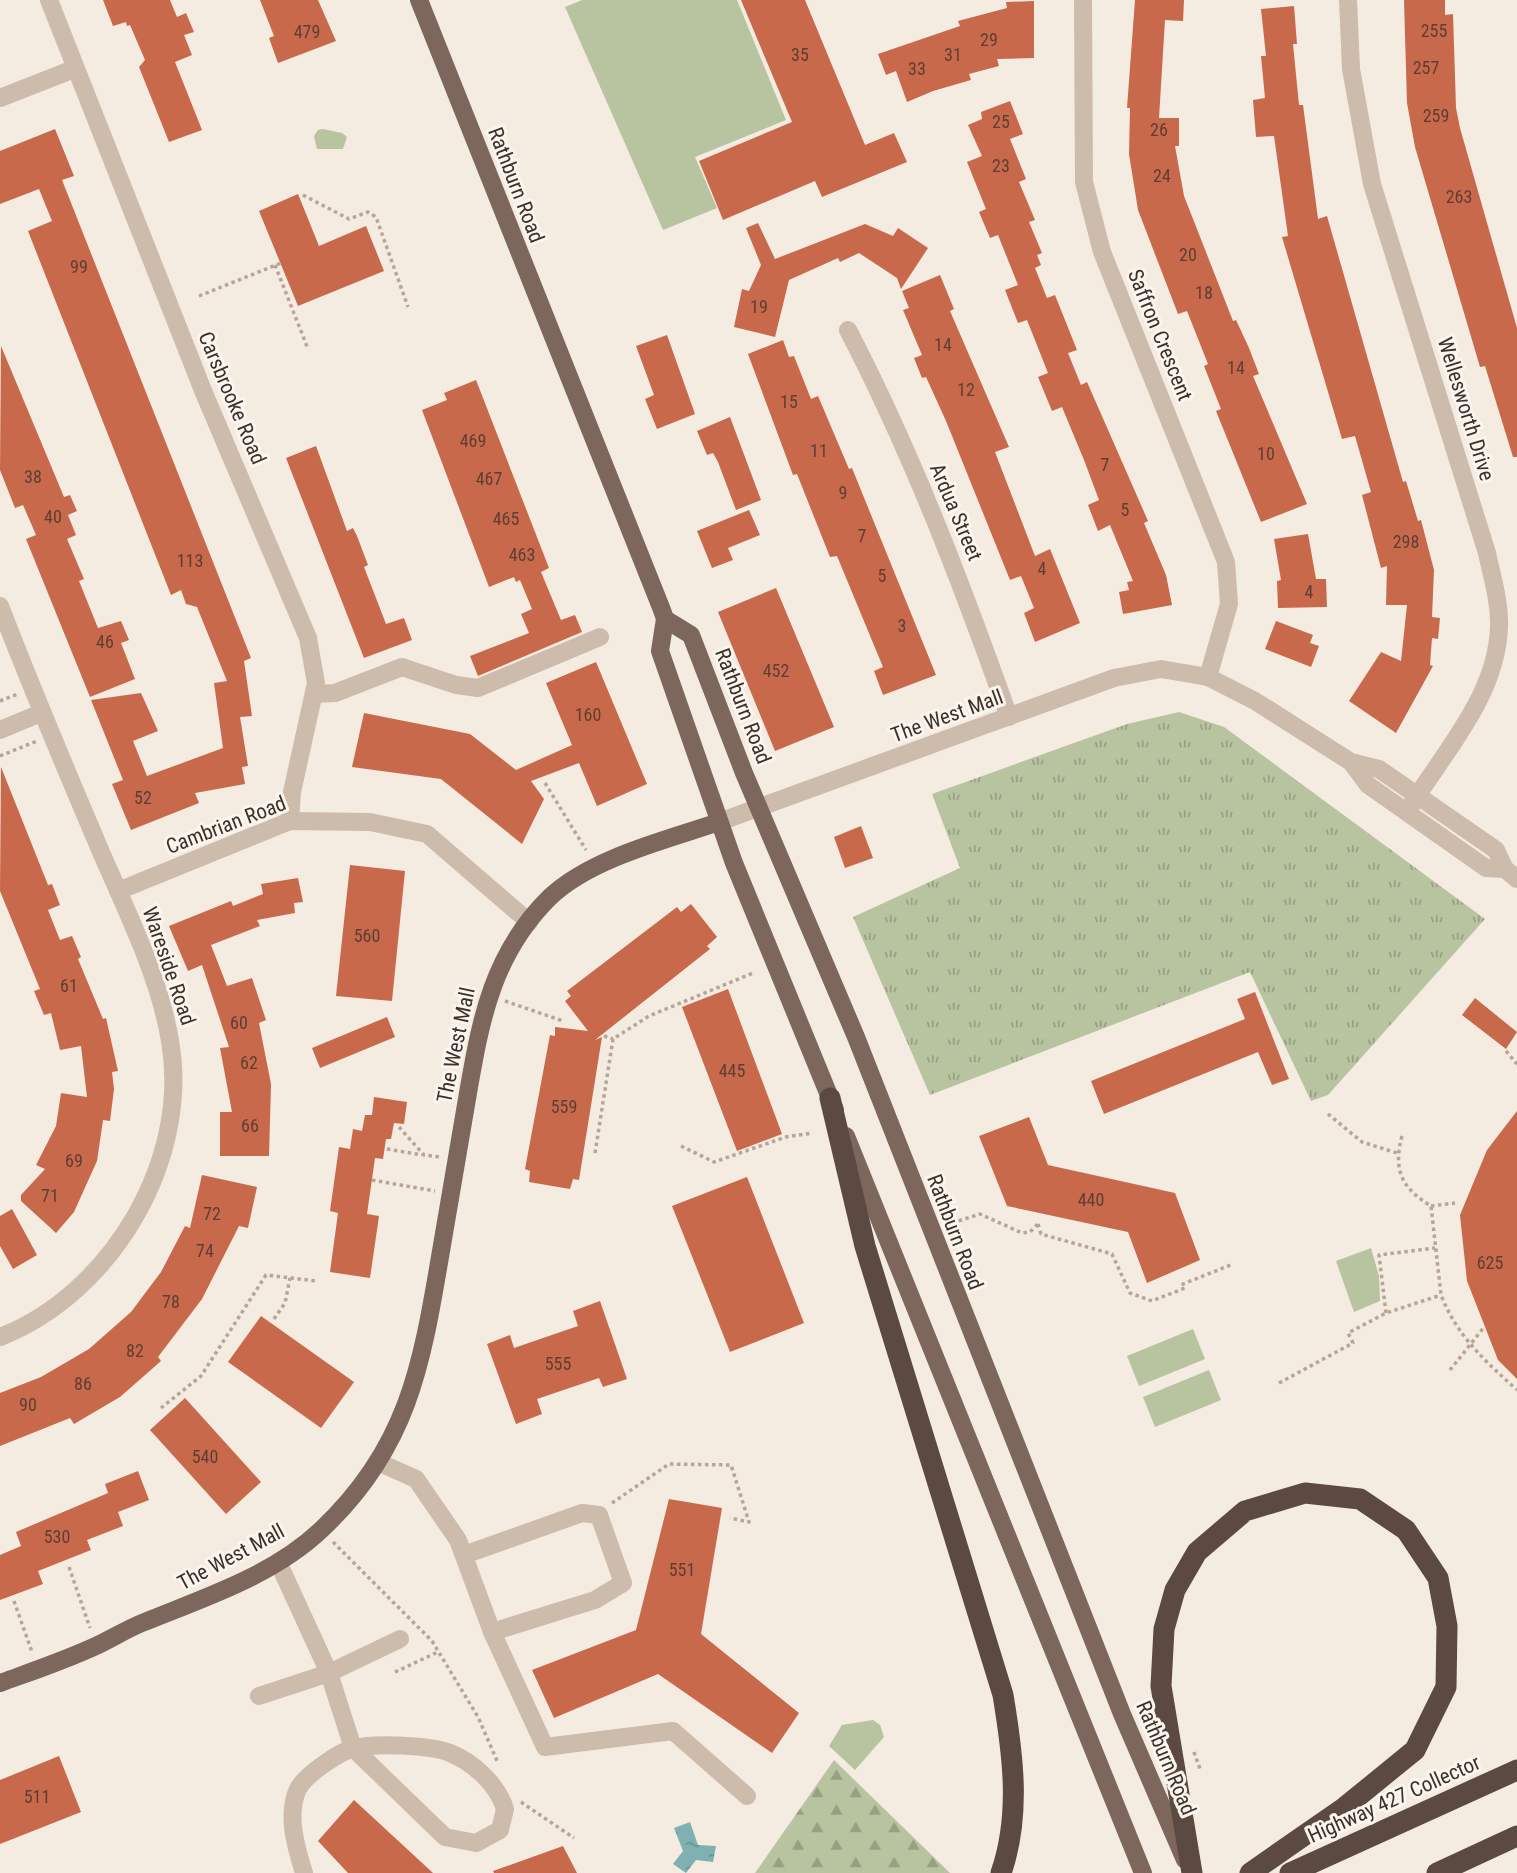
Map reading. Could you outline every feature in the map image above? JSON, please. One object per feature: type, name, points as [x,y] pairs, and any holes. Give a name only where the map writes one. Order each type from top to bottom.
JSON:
[{"type":"highway","points":[[830,1098],[865,1246],[1003,1695],[1013,1753],[1014,1802],[1001,1873]]},
{"type":"highway","points":[[1192,1873],[1179,1829],[1161,1686],[1164,1629],[1175,1590],[1197,1552],[1245,1511],[1306,1493],[1360,1499],[1406,1530],[1438,1578],[1447,1626],[1446,1687],[1415,1750],[1345,1807],[1250,1873]]},
{"type":"highway","name":"Highway 427 Collector","points":[[1290,1873],[1517,1770]]},
{"type":"highway","points":[[1437,1873],[1517,1836]]},
{"type":"main road","name":"Rathburn Road","points":[[419,0],[665,619],[660,652],[719,822],[1143,1873]]},
{"type":"main road","name":"Rathburn Road","points":[[665,619],[691,635],[759,808],[856,1038],[951,1284],[1179,1829]]},
{"type":"main road","name":"The West Mall","points":[[0,1683],[97,1646],[278,1562],[321,1531],[352,1498],[378,1462],[403,1415],[421,1365],[488,995],[507,955],[529,922],[551,897],[596,867],[719,822]]},
{"type":"street","name":"Carsbrooke Road","points":[[48,0],[204,393],[308,638],[314,662],[314,694],[294,784],[290,821]]},
{"type":"street","name":"Saffron Crescent","points":[[1083,0],[1084,182],[1102,252],[1226,562],[1229,604],[1208,677]]},
{"type":"street","name":"Wellesworth Drive","points":[[1348,0],[1351,69],[1372,184],[1487,553],[1508,629],[1474,709],[1408,813]]},
{"type":"street","points":[[0,97],[74,69]]},
{"type":"street","name":"Ardua Street","points":[[848,330],[880,391],[951,554],[1009,717]]},
{"type":"street","name":"Wareside Road","points":[[0,606],[41,713],[118,891],[163,1010],[171,1043],[170,1110],[161,1154],[135,1216],[95,1270],[44,1314],[0,1336]]},
{"type":"street","points":[[314,694],[335,693],[402,667],[456,685],[478,688],[600,637]]},
{"type":"street","name":"The West Mall","points":[[719,822],[1137,672],[1183,670],[1208,677],[1255,701],[1351,762],[1379,769],[1496,850],[1511,874]]},
{"type":"street","points":[[0,730],[41,713]]},
{"type":"street","name":"The West Mall","points":[[1351,762],[1368,785],[1486,868],[1511,874]]},
{"type":"street","name":"Cambrian Road","points":[[118,891],[290,821],[370,822],[427,834],[529,922]]},
{"type":"street","points":[[378,1462],[416,1479],[458,1540],[492,1632],[545,1747],[673,1731],[747,1796]]},
{"type":"street","points":[[464,1555],[582,1513],[599,1515],[623,1583],[595,1600],[492,1632]]},
{"type":"street","points":[[278,1562],[328,1673],[353,1748],[445,1837],[475,1843],[491,1837],[503,1826],[505,1809],[496,1789],[453,1754],[428,1748],[353,1748],[314,1771],[299,1787],[293,1815],[297,1850],[304,1873]]},
{"type":"street","points":[[259,1696],[328,1673],[400,1639]]},
{"type":"path","points":[[303,195],[349,219],[368,212],[376,217],[408,307]]},
{"type":"path","points":[[199,296],[281,263]]},
{"type":"path","points":[[275,265],[308,349]]},
{"type":"path","points":[[0,756],[51,735]]},
{"type":"path","points":[[545,783],[596,867]]},
{"type":"path","points":[[595,1153],[614,1039],[649,1016],[753,973]]},
{"type":"path","points":[[488,995],[563,1021]]},
{"type":"path","points":[[604,1036],[614,1039]]},
{"type":"path","points":[[1517,1054],[1507,1053],[1517,1064]]},
{"type":"path","points":[[1328,1114],[1362,1142],[1397,1153]]},
{"type":"path","points":[[399,1127],[424,1155]]},
{"type":"path","points":[[681,1146],[714,1162],[786,1137],[812,1133]]},
{"type":"path","points":[[1402,1136],[1397,1153],[1400,1175],[1412,1195],[1431,1206],[1455,1203]]},
{"type":"path","points":[[387,1149],[457,1159]]},
{"type":"path","points":[[372,1180],[451,1194]]},
{"type":"path","points":[[1431,1206],[1441,1295],[1469,1346],[1517,1390]]},
{"type":"path","points":[[952,1223],[980,1214],[1022,1233],[1030,1232],[1038,1224],[1041,1234],[1112,1254],[1130,1293],[1152,1301],[1185,1288],[1183,1284],[1233,1264]]},
{"type":"path","points":[[1387,1313],[1379,1255],[1435,1248]]},
{"type":"path","points":[[162,1408],[201,1376],[266,1275],[316,1281]]},
{"type":"path","points":[[274,1318],[285,1303],[290,1278]]},
{"type":"path","points":[[1279,1383],[1353,1343],[1348,1333],[1387,1313],[1441,1295]]},
{"type":"path","points":[[1450,1370],[1485,1326]]},
{"type":"path","points":[[599,1515],[606,1507],[669,1464],[731,1465],[749,1522],[730,1518]]},
{"type":"path","points":[[321,1531],[380,1586],[438,1652],[478,1717],[503,1774]]},
{"type":"path","points":[[69,1567],[97,1646]]},
{"type":"path","points":[[14,1601],[38,1668]]},
{"type":"path","points":[[395,1672],[438,1652]]},
{"type":"path","points":[[513,1796],[575,1838]]},
{"type":"green space","points":[[582,0],[737,0],[786,120],[695,157],[717,208],[663,230],[565,7]]},
{"type":"green space","points":[[318,130],[342,133],[347,137],[343,149],[317,149],[314,136]]},
{"type":"green space","points":[[1179,712],[1224,727],[1485,919],[1328,1095],[1311,1101],[1250,972],[930,1095],[853,917],[960,868],[932,794],[1127,724]]},
{"type":"green space","points":[[1371,1248],[1379,1276],[1380,1301],[1354,1312],[1336,1261]]},
{"type":"green space","points":[[1193,1329],[1205,1359],[1139,1386],[1127,1356]]},
{"type":"green space","points":[[1209,1370],[1221,1400],[1155,1427],[1143,1397]]},
{"type":"green space","points":[[873,1720],[880,1725],[884,1737],[855,1770],[829,1746],[842,1725]]},
{"type":"green space","points":[[834,1760],[950,1873],[755,1873]]},
{"type":"water","points":[[690,1822],[698,1845],[716,1846],[713,1862],[696,1860],[686,1873],[673,1864],[683,1851],[674,1828]]},
{"type":"building","points":[[103,0],[170,0],[177,17],[186,13],[194,32],[184,35],[192,55],[175,62],[202,130],[169,142],[139,67],[145,60],[130,25],[127,26],[126,22],[113,26]]},
{"type":"building","points":[[260,0],[318,0],[336,41],[278,63],[269,38],[274,36]]},
{"type":"building","points":[[741,0],[805,0],[865,145],[894,133],[907,162],[822,197],[815,181],[723,220],[699,161],[792,122]]},
{"type":"building","points":[[1135,0],[1184,0],[1183,21],[1165,20],[1159,118],[1179,118],[1179,146],[1175,146],[1184,196],[1233,321],[1236,320],[1249,348],[1259,374],[1253,376],[1307,504],[1261,522],[1216,411],[1221,409],[1204,366],[1208,364],[1187,311],[1178,314],[1138,210],[1129,154],[1130,108],[1127,108]]},
{"type":"building","points":[[1404,0],[1445,0],[1445,15],[1453,14],[1456,108],[1460,128],[1517,328],[1517,457],[1513,457],[1485,366],[1480,367],[1415,147],[1407,103]]},
{"type":"building","points":[[1034,1],[1034,58],[997,59],[999,66],[969,74],[971,80],[907,102],[896,71],[886,75],[878,54],[960,26],[958,21],[1007,8],[1006,2]]},
{"type":"building","points":[[1294,6],[1297,44],[1293,44],[1299,105],[1303,105],[1318,219],[1327,216],[1403,482],[1406,481],[1418,521],[1421,520],[1434,570],[1432,617],[1440,618],[1438,639],[1432,638],[1430,665],[1433,666],[1396,733],[1349,701],[1381,652],[1401,661],[1407,605],[1386,605],[1387,566],[1381,568],[1362,495],[1371,492],[1355,436],[1342,439],[1282,237],[1288,236],[1274,136],[1256,137],[1253,100],[1265,98],[1261,56],[1266,56],[1261,9]]},
{"type":"building","points":[[1010,101],[1023,134],[1010,139],[1026,179],[1019,182],[1035,220],[1029,222],[1042,253],[1037,255],[1041,265],[1035,268],[1047,298],[1055,295],[1077,350],[1068,353],[1081,385],[1087,382],[1148,521],[1144,523],[1166,575],[1172,605],[1123,614],[1119,592],[1129,590],[1127,582],[1133,581],[1110,525],[1098,531],[1088,505],[1099,500],[1062,407],[1052,411],[1038,377],[1048,373],[1027,320],[1018,323],[1005,290],[1018,285],[998,235],[990,238],[979,212],[986,209],[967,162],[982,156],[968,125],[982,119],[981,112]]},
{"type":"building","points":[[55,129],[74,176],[62,180],[251,658],[244,661],[252,716],[240,717],[248,766],[242,767],[245,784],[195,793],[199,803],[131,830],[112,784],[123,780],[91,700],[141,693],[158,731],[133,741],[147,776],[223,748],[214,683],[227,681],[197,607],[186,604],[181,590],[171,595],[28,231],[52,221],[39,189],[0,204],[0,151]]},
{"type":"building","points":[[298,194],[319,246],[366,226],[384,271],[298,306],[259,211]]},
{"type":"building","points":[[758,223],[775,259],[865,224],[893,236],[898,228],[928,248],[901,289],[897,278],[859,253],[840,262],[838,258],[789,280],[775,337],[734,327],[742,289],[749,291],[761,265],[746,228]]},
{"type":"building","points":[[940,275],[954,309],[950,311],[1009,447],[995,452],[1035,556],[1050,549],[1080,623],[1035,642],[1024,613],[1034,608],[1021,576],[1010,580],[946,421],[914,358],[922,355],[903,310],[909,308],[902,291]]},
{"type":"building","points":[[667,335],[695,414],[657,429],[645,399],[654,395],[636,346]]},
{"type":"building","points":[[783,340],[789,357],[794,356],[811,399],[818,396],[849,469],[852,468],[936,675],[883,695],[874,671],[883,667],[837,556],[830,557],[797,474],[793,475],[748,354]]},
{"type":"building","points":[[1,346],[64,497],[70,495],[77,511],[68,515],[76,535],[67,539],[84,579],[79,581],[98,628],[121,621],[129,640],[121,643],[135,679],[90,697],[26,539],[36,535],[23,505],[15,508],[0,470]]},
{"type":"building","points":[[476,380],[549,568],[541,572],[561,620],[575,615],[582,632],[478,676],[470,656],[529,633],[521,614],[532,609],[520,580],[516,582],[514,577],[489,587],[422,410],[447,400],[444,393]]},
{"type":"building","points":[[730,417],[761,500],[736,510],[718,462],[713,453],[707,455],[697,431]]},
{"type":"building","points":[[316,446],[347,531],[353,528],[357,536],[368,565],[364,567],[386,624],[404,618],[412,640],[364,658],[286,458]]},
{"type":"building","points":[[749,510],[760,535],[728,548],[733,560],[712,568],[697,531]]},
{"type":"building","points":[[1308,534],[1316,579],[1326,579],[1327,607],[1278,608],[1277,581],[1281,580],[1274,539]]},
{"type":"building","points":[[776,588],[834,727],[775,751],[718,612]]},
{"type":"building","points":[[1276,621],[1313,635],[1310,643],[1319,646],[1311,667],[1265,649]]},
{"type":"building","points":[[596,662],[647,784],[597,806],[579,763],[531,781],[544,799],[522,844],[441,779],[352,767],[364,713],[470,734],[516,770],[572,745],[546,683]]},
{"type":"building","points":[[1,767],[48,885],[52,884],[60,905],[48,910],[60,940],[72,936],[81,957],[78,959],[103,1019],[106,1018],[118,1071],[112,1072],[114,1089],[110,1121],[103,1120],[97,1161],[74,1212],[56,1233],[21,1201],[21,1195],[45,1169],[36,1165],[56,1126],[61,1093],[87,1097],[81,1046],[60,1050],[51,1013],[44,1015],[34,991],[40,989],[0,891]]},
{"type":"building","points":[[861,826],[873,858],[845,868],[834,837]]},
{"type":"building","points":[[350,865],[405,871],[392,1001],[336,996]]},
{"type":"building","points":[[298,878],[303,902],[294,903],[295,913],[257,920],[260,926],[211,945],[227,986],[252,978],[266,1020],[259,1023],[271,1084],[269,1156],[220,1156],[220,1112],[232,1112],[220,1048],[229,1047],[202,965],[188,971],[169,926],[231,901],[233,906],[263,894],[261,884]]},
{"type":"building","points":[[691,904],[717,937],[707,946],[710,949],[595,1040],[602,1037],[579,1180],[573,1179],[570,1189],[529,1182],[530,1171],[525,1169],[550,1035],[555,1036],[555,1027],[588,1031],[565,1001],[571,996],[567,991],[677,907],[681,912]]},
{"type":"building","points":[[728,989],[782,1134],[737,1151],[682,1007]]},
{"type":"building","points":[[1255,992],[1289,1079],[1272,1085],[1258,1052],[1104,1114],[1091,1081],[1245,1019],[1237,999]]},
{"type":"building","points":[[1475,998],[1517,1032],[1506,1049],[1462,1015]]},
{"type":"building","points":[[387,1017],[395,1037],[320,1068],[312,1048]]},
{"type":"building","points":[[374,1097],[407,1102],[404,1124],[394,1123],[391,1139],[386,1139],[383,1159],[375,1158],[367,1214],[379,1216],[370,1278],[330,1272],[338,1213],[330,1211],[339,1147],[350,1149],[353,1129],[362,1131],[365,1115],[372,1115]]},
{"type":"building","points":[[1517,1111],[1517,1379],[1498,1360],[1467,1281],[1460,1215],[1487,1150]]},
{"type":"building","points":[[1029,1117],[1048,1165],[1175,1193],[1200,1260],[1147,1283],[1128,1232],[1007,1206],[979,1136]]},
{"type":"building","points":[[202,1175],[257,1187],[248,1228],[239,1226],[202,1299],[158,1357],[161,1361],[120,1397],[74,1424],[70,1418],[0,1446],[0,1393],[41,1377],[89,1349],[131,1312],[161,1272],[185,1226],[190,1228]]},
{"type":"building","points":[[747,1177],[804,1323],[730,1352],[672,1206]]},
{"type":"building","points":[[12,1209],[37,1255],[13,1269],[0,1246],[0,1216]]},
{"type":"building","points":[[600,1301],[627,1379],[603,1387],[599,1378],[537,1399],[542,1414],[516,1424],[487,1344],[510,1335],[514,1348],[578,1326],[573,1311]]},
{"type":"building","points":[[261,1316],[354,1382],[321,1428],[228,1362]]},
{"type":"building","points":[[185,1398],[261,1482],[226,1514],[150,1430]]},
{"type":"building","points":[[138,1471],[149,1500],[118,1512],[123,1526],[87,1540],[91,1550],[38,1571],[43,1584],[0,1600],[0,1555],[21,1546],[16,1532],[108,1493],[105,1484]]},
{"type":"building","points":[[669,1499],[722,1508],[701,1634],[799,1713],[772,1753],[658,1674],[554,1718],[532,1670],[636,1630]]},
{"type":"building","points":[[59,1756],[81,1812],[0,1844],[0,1780]]},
{"type":"building","points":[[354,1800],[433,1873],[348,1873],[318,1841]]},
{"type":"building","points":[[563,1846],[577,1873],[493,1871]]}]
